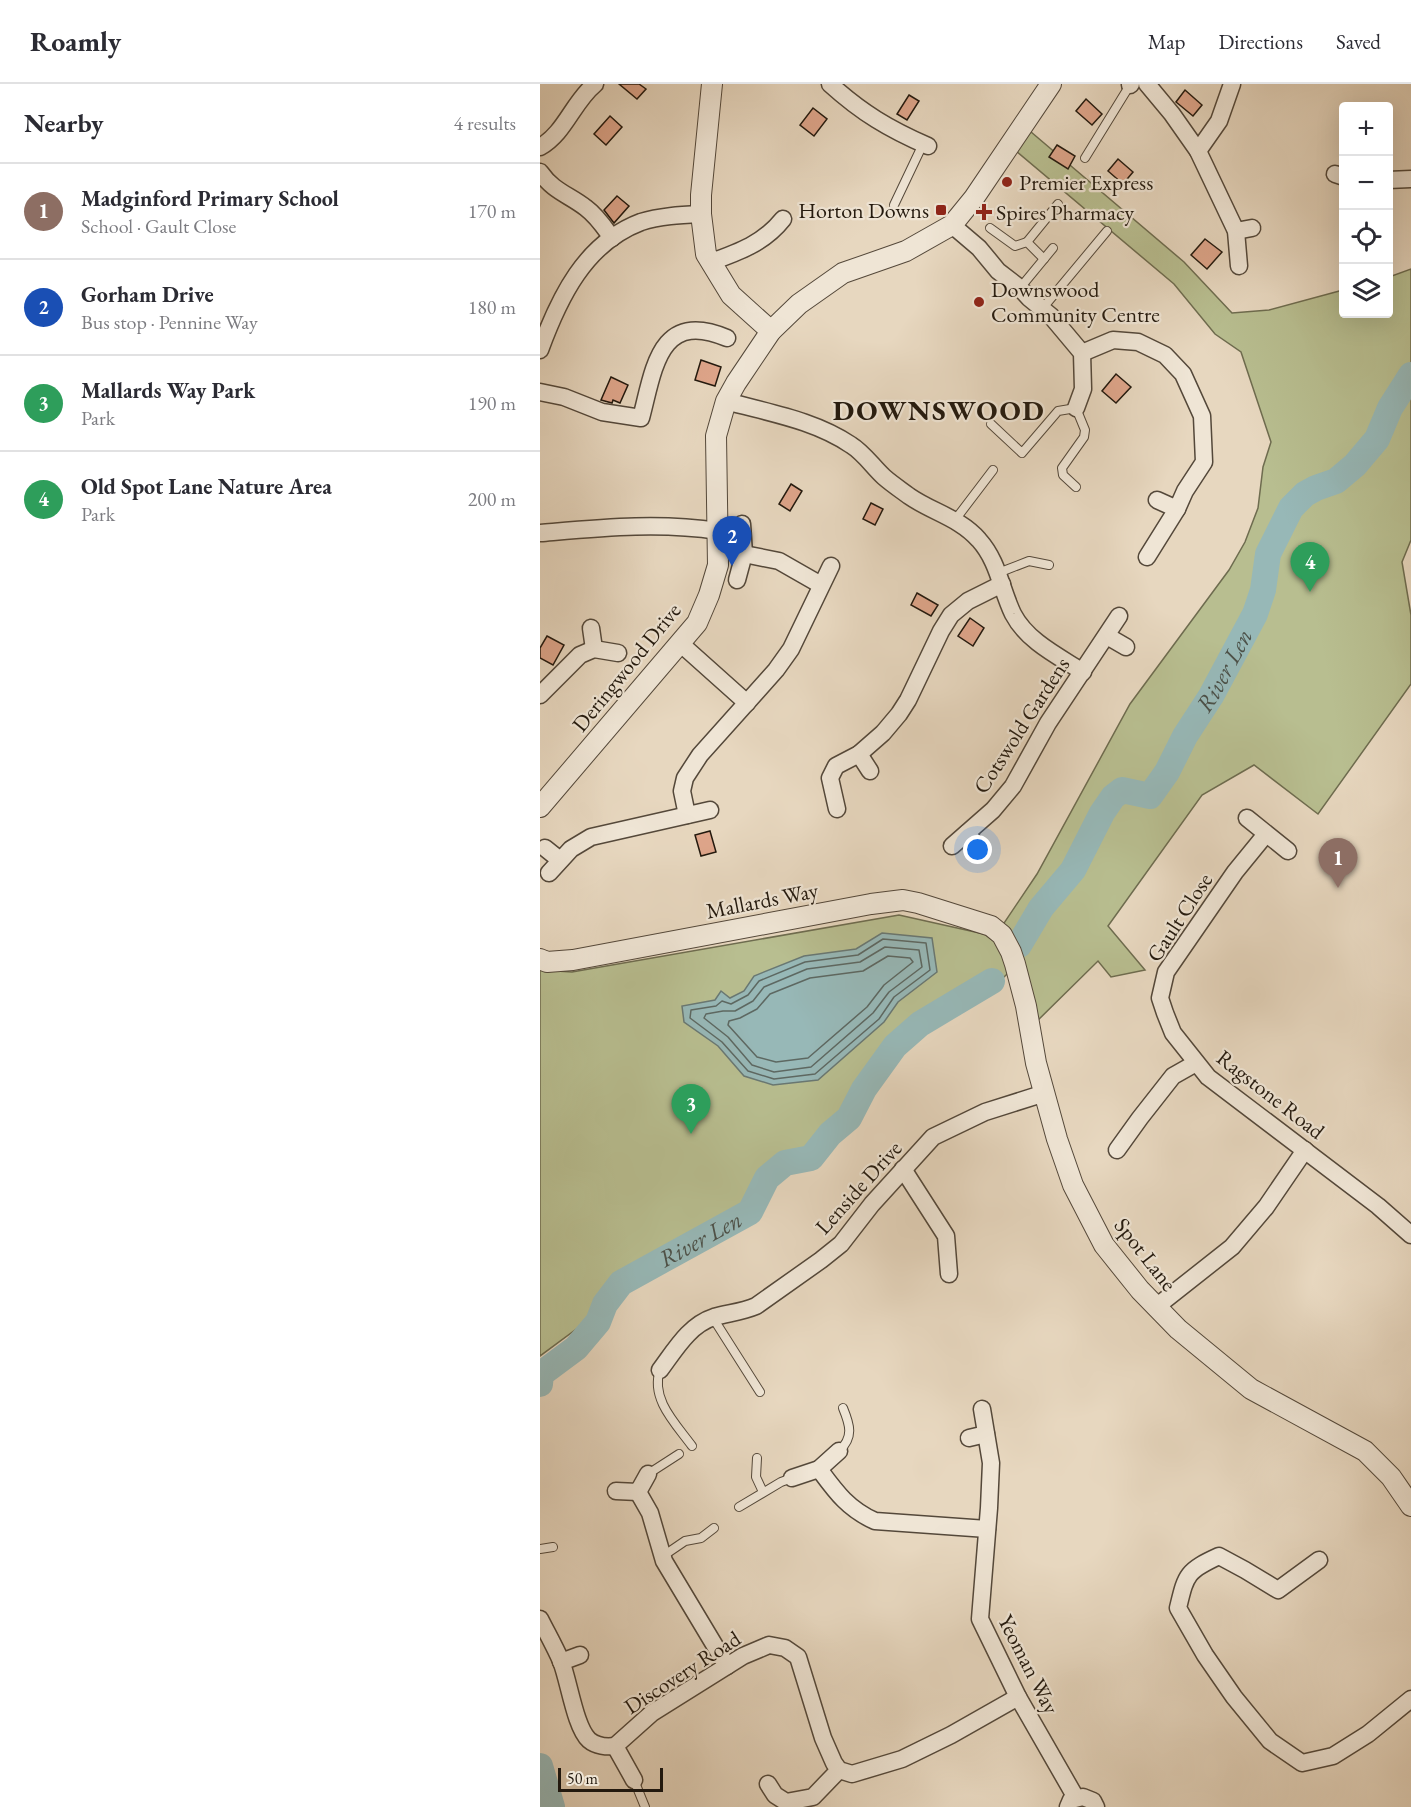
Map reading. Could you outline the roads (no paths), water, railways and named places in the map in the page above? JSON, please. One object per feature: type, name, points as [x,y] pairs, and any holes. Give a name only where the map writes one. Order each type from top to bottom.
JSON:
[{"type":"street","points":[[540,147],[552,140],[574,107],[596,84]]},
{"type":"street","points":[[712,84],[701,214],[706,254],[730,295],[771,331]]},
{"type":"street","points":[[830,84],[864,113],[897,133],[926,145]]},
{"type":"street","name":"Deringwood Drive","points":[[540,807],[697,623],[718,566],[716,436],[726,401],[771,331],[799,304],[843,273],[906,251],[952,225],[974,198],[1052,84]]},
{"type":"street","points":[[1147,84],[1172,114],[1198,152],[1244,229],[1239,266]]},
{"type":"street","points":[[1198,152],[1219,122],[1232,84]]},
{"type":"street","points":[[540,172],[549,184],[597,217],[612,238]]},
{"type":"street","points":[[1393,180],[1411,179]]},
{"type":"street","points":[[540,350],[570,281],[591,256],[612,238],[640,222],[662,217],[701,214]]},
{"type":"street","points":[[711,262],[753,246],[774,231],[787,215]]},
{"type":"street","points":[[952,225],[979,248],[998,271],[1020,288],[1069,335],[1082,353],[1083,389],[1076,408]]},
{"type":"street","points":[[540,392],[564,397],[641,424],[659,353],[669,341],[690,330],[708,331],[727,338]]},
{"type":"street","points":[[1082,353],[1113,340],[1137,342],[1165,355],[1183,374],[1202,416],[1204,462],[1147,557]]},
{"type":"street","points":[[726,401],[809,423],[853,446],[884,477],[911,498],[964,525],[980,541],[995,564],[1014,615],[1029,636],[1083,672]]},
{"type":"street","points":[[1157,500],[1177,509]]},
{"type":"street","points":[[736,580],[744,554],[742,524]]},
{"type":"street","points":[[540,533],[630,526],[682,526],[717,531]]},
{"type":"street","points":[[744,554],[779,561],[821,585]]},
{"type":"street","points":[[687,815],[682,790],[685,778],[700,755],[776,670],[791,649],[831,566]]},
{"type":"street","points":[[837,809],[830,778],[837,766],[859,754],[883,733],[903,707],[951,615],[1000,579]]},
{"type":"street","name":"Cotswold Gardens","points":[[952,846],[993,810],[1013,786],[1048,723],[1119,616]]},
{"type":"street","points":[[591,628],[594,649]]},
{"type":"street","points":[[1107,636],[1126,647]]},
{"type":"street","points":[[681,644],[747,703]]},
{"type":"street","points":[[540,695],[580,654],[594,649],[618,653]]},
{"type":"street","points":[[859,754],[870,771]]},
{"type":"street","points":[[549,873],[571,849],[591,837],[710,810]]},
{"type":"street","points":[[1247,818],[1288,851]]},
{"type":"street","points":[[967,833],[981,851]]},
{"type":"street","name":"Gault Close","points":[[1196,1063],[1173,1033],[1160,998],[1166,972],[1236,872],[1266,834]]},
{"type":"street","points":[[545,848],[560,860]]},
{"type":"street","name":"Mallards Way","points":[[540,959],[547,962],[573,960],[903,900],[951,912],[991,926]]},
{"type":"street","name":"Spot Lane","points":[[991,926],[1002,935],[1011,952],[1026,1005],[1036,1063],[1057,1139],[1073,1185],[1104,1245],[1156,1307],[1178,1329],[1251,1389],[1365,1451],[1391,1477],[1411,1506]]},
{"type":"street","name":"Ragstone Road","points":[[1117,1150],[1173,1076],[1196,1063],[1208,1077],[1305,1150],[1411,1235]]},
{"type":"street","name":"Lenside Drive","points":[[660,1370],[698,1325],[713,1318],[745,1311],[756,1306],[841,1244],[903,1169],[933,1137],[984,1112],[1045,1093]]},
{"type":"street","points":[[1156,1307],[1232,1246],[1266,1207],[1305,1150]]},
{"type":"street","points":[[903,1169],[946,1236],[949,1274]]},
{"type":"street","name":"Yeoman Way","points":[[982,1409],[991,1463],[980,1619],[1072,1802],[1083,1797],[1093,1802],[1096,1807]]},
{"type":"street","points":[[969,1438],[986,1434]]},
{"type":"street","points":[[792,1478],[819,1469],[839,1451]]},
{"type":"street","points":[[819,1469],[850,1507],[875,1521],[987,1528]]},
{"type":"street","points":[[638,1492],[648,1474]]},
{"type":"street","points":[[616,1491],[638,1492]]},
{"type":"street","points":[[638,1492],[653,1519],[663,1556],[727,1666]]},
{"type":"street","points":[[1319,1560],[1273,1594],[1245,1570],[1219,1556],[1203,1563],[1186,1577],[1178,1608],[1205,1655],[1234,1697],[1270,1741],[1302,1763],[1333,1756],[1368,1734],[1411,1699]]},
{"type":"street","name":"Discovery Road","points":[[540,1619],[561,1662],[578,1724],[589,1740],[604,1747],[615,1746],[652,1713],[743,1656],[769,1645],[785,1648],[798,1657],[823,1738],[839,1770]]},
{"type":"street","points":[[561,1662],[580,1655]]},
{"type":"street","points":[[768,1784],[784,1805],[813,1797],[839,1770],[852,1774],[902,1759],[951,1735],[1018,1697]]},
{"type":"street","name":"Discovery Road","points":[[615,1746],[634,1780]]},
{"type":"lane","points":[[1085,158],[1130,85]]},
{"type":"lane","points":[[894,206],[926,145]]},
{"type":"lane","points":[[990,228],[1015,246],[1027,242],[1058,204]]},
{"type":"lane","points":[[1042,309],[1107,231]]},
{"type":"lane","points":[[1027,242],[1044,259]]},
{"type":"lane","points":[[1020,288],[1053,248]]},
{"type":"lane","points":[[991,424],[1022,453],[1058,411],[1076,408],[1085,430],[1084,437],[1062,468],[1063,475],[1076,487]]},
{"type":"lane","points":[[955,520],[993,471]]},
{"type":"lane","points":[[1000,579],[1029,561],[1049,565]]},
{"type":"lane","points":[[713,1318],[760,1392]]},
{"type":"lane","points":[[660,1370],[658,1389],[664,1408],[692,1446]]},
{"type":"lane","points":[[839,1451],[845,1446],[850,1436],[850,1425],[843,1408]]},
{"type":"lane","points":[[648,1474],[679,1454]]},
{"type":"lane","points":[[757,1458],[756,1477],[763,1492]]},
{"type":"lane","points":[[739,1507],[792,1478]]},
{"type":"lane","points":[[663,1556],[685,1540],[701,1538],[714,1528]]},
{"type":"lane","points":[[540,1549],[554,1547]]},
{"type":"lane","points":[[634,1780],[645,1807]]},
{"type":"water","points":[[882,933],[932,938],[937,972],[898,1002],[884,1022],[818,1080],[773,1085],[744,1076],[718,1046],[684,1022],[682,1006],[715,1000],[721,991],[730,998],[744,991],[754,976],[804,956],[856,949]]},
{"type":"waterway","name":"River Len","points":[[1019,945],[1041,908],[1073,870],[1102,813],[1113,797],[1122,790],[1150,796],[1167,772],[1255,614],[1263,590],[1268,554],[1291,508],[1305,494],[1336,481],[1355,465],[1377,439],[1390,408],[1411,375]]},
{"type":"waterway","name":"River Len","points":[[540,1384],[541,1374],[576,1348],[598,1322],[605,1304],[621,1283],[750,1212],[767,1178],[785,1163],[811,1158],[830,1134],[849,1118],[864,1089],[895,1046],[920,1024],[992,981]]},
{"type":"waterway","name":"River Len","points":[[540,1766],[552,1807]]},
{"type":"place","name":"Premier Express","points":[[1007,182]]},
{"type":"place","name":"Horton Downs","points":[[941,210]]},
{"type":"place","name":"Spires Pharmacy","points":[[984,212]]},
{"type":"place","name":"Downswood Community Centre","points":[[979,302]]},
{"type":"place","name":"Gorham Drive","points":[[732,566]]},
{"type":"place","name":"Old Spot Lane Nature Area","points":[[1310,592]]},
{"type":"place","name":"Madginford Primary School","points":[[1338,888]]},
{"type":"place","name":"Mallards Way Park","points":[[691,1134]]},
{"type":"district","name":"DOWNSWOOD","points":[[939,410]]}]
